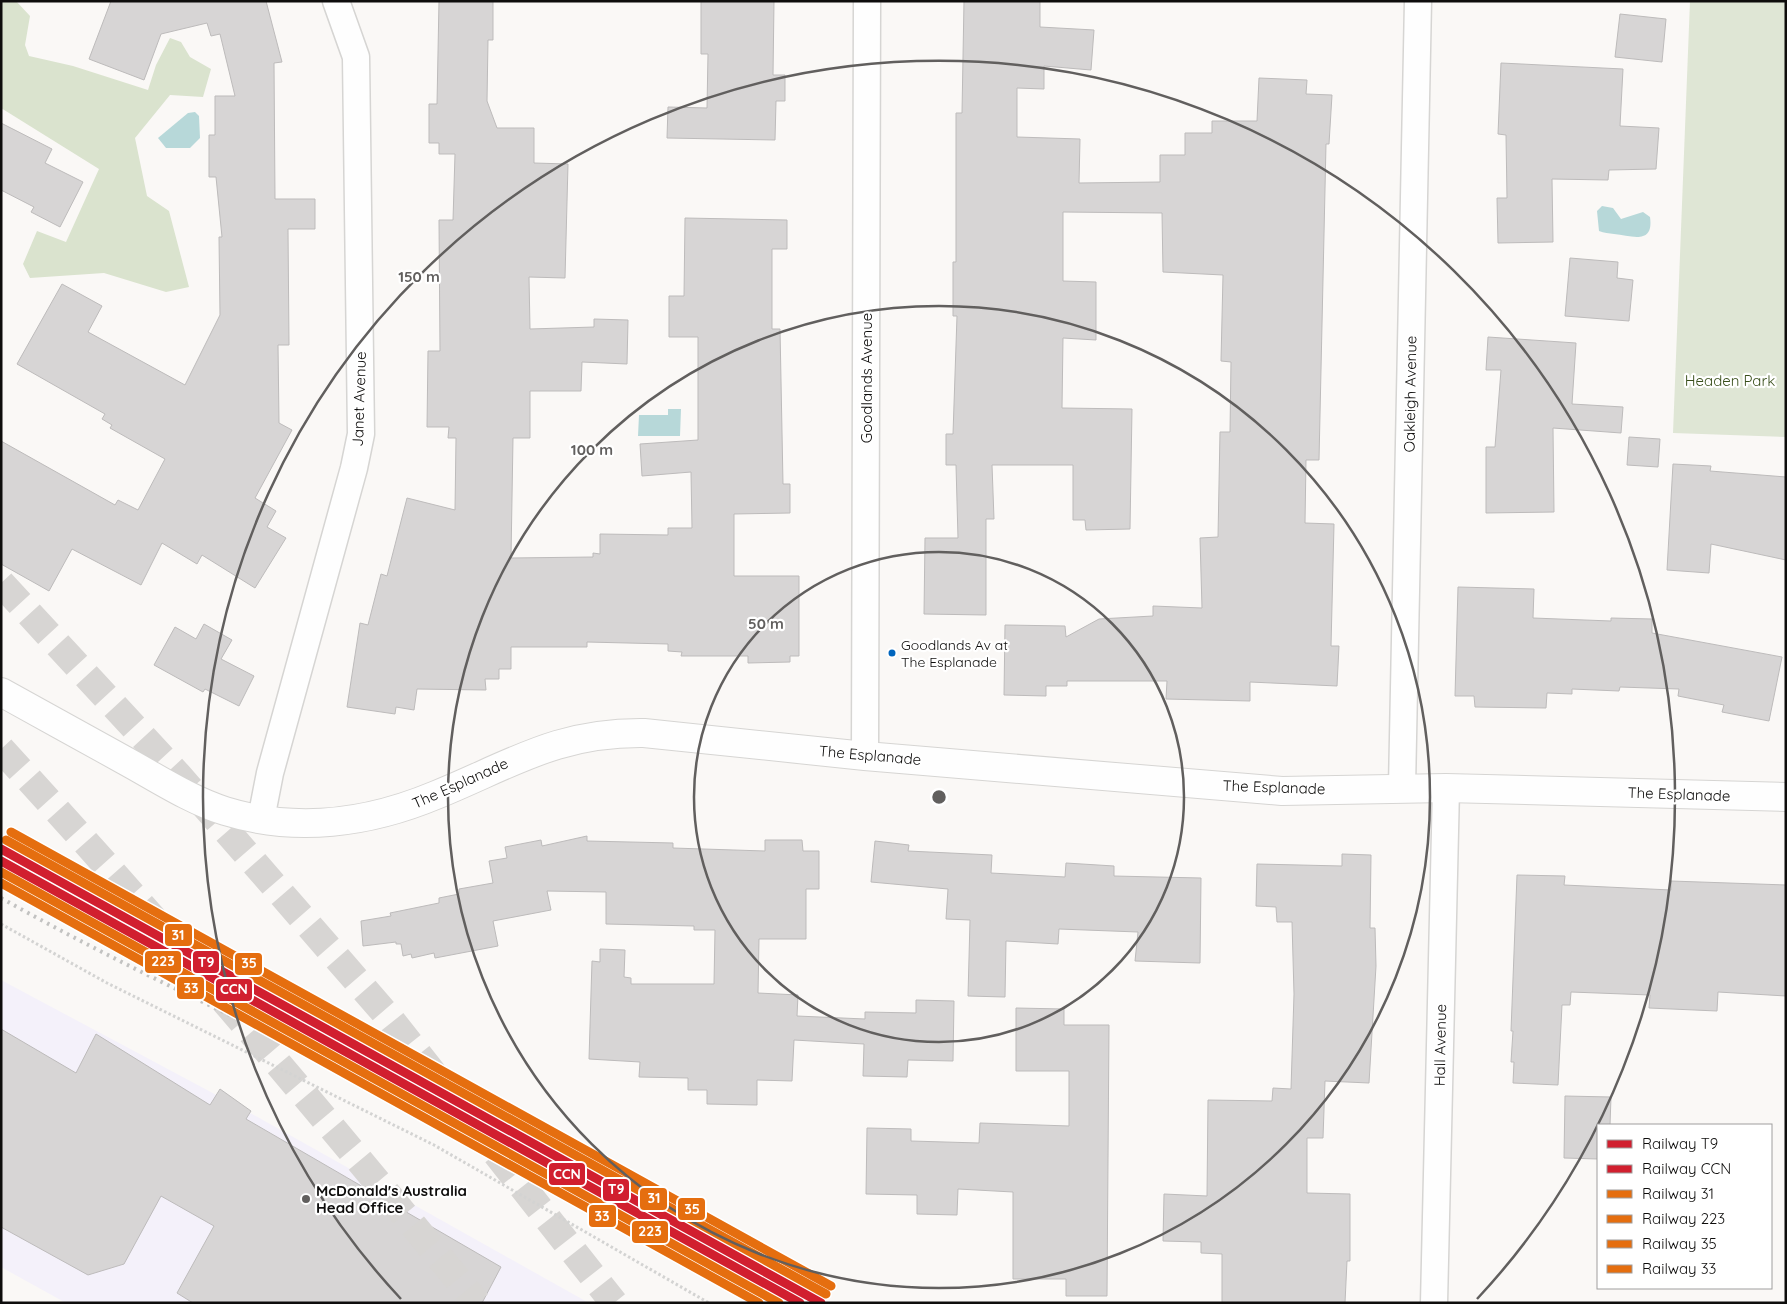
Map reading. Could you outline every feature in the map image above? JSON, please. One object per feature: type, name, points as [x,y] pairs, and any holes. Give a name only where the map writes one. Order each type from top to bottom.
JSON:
[{"type":"main road","name":"The Esplanade","points":[[1,692],[192,797],[225,811],[296,824],[361,819],[398,810],[546,747],[603,734],[644,733],[864,756],[1282,791],[1446,788],[1786,797]]},
{"type":"street","name":"Janet Avenue","points":[[261,819],[270,773],[354,468],[361,434],[356,57],[336,1]]},
{"type":"street","name":"Goodlands Avenue","points":[[864,756],[867,1]]},
{"type":"street","name":"Oakleigh Avenue","points":[[1402,788],[1418,1]]},
{"type":"street","name":"Hall Avenue","points":[[1434,1303],[1446,788]]},
{"type":"path","points":[[1,924],[107,983],[434,1145],[709,1303]]},
{"type":"shaded area","points":[[1,980],[252,1114],[589,1303],[66,1303],[1,1267]]},
{"type":"green space","points":[[1,1],[16,1],[30,16],[25,45],[29,56],[73,66],[148,90],[156,65],[170,38],[181,42],[190,57],[211,69],[203,97],[170,95],[135,138],[147,196],[169,211],[189,287],[166,292],[104,273],[30,278],[23,264],[37,231],[66,242],[99,169],[1,108]]},
{"type":"green space","name":"Headen Park","points":[[1690,1],[1786,1],[1786,437],[1673,433]]},
{"type":"water","points":[[195,112],[199,116],[200,138],[190,148],[166,148],[158,138],[188,113]]},
{"type":"water","points":[[1602,206],[1613,208],[1621,219],[1643,212],[1650,217],[1649,232],[1640,237],[1634,237],[1599,231],[1597,211]]},
{"type":"water","points":[[668,409],[681,409],[680,436],[638,436],[639,415],[668,415]]},
{"type":"building","points":[[111,1],[266,1],[282,62],[274,63],[275,199],[315,199],[315,229],[288,229],[289,345],[278,345],[279,423],[292,430],[255,498],[276,511],[267,527],[286,538],[255,588],[202,555],[197,564],[162,543],[141,585],[72,549],[49,591],[1,564],[1,441],[115,505],[118,500],[138,510],[165,459],[110,428],[112,425],[102,419],[105,414],[17,364],[62,284],[102,306],[88,332],[185,385],[220,315],[219,237],[222,237],[216,177],[209,177],[209,135],[215,135],[215,96],[235,96],[220,34],[211,36],[207,23],[161,34],[144,80],[89,59]]},
{"type":"building","points":[[439,1],[493,1],[493,40],[488,40],[487,101],[497,128],[534,128],[534,163],[568,164],[565,278],[529,277],[530,329],[594,327],[594,319],[628,320],[627,364],[582,362],[581,391],[530,391],[530,438],[513,438],[511,558],[593,557],[593,553],[600,554],[600,534],[668,535],[668,528],[692,528],[691,472],[642,476],[640,444],[698,440],[698,337],[669,337],[669,296],[684,296],[685,218],[787,220],[787,249],[772,249],[772,329],[780,329],[783,484],[790,484],[790,513],[734,514],[734,576],[799,576],[799,656],[790,656],[790,662],[748,663],[748,656],[681,656],[682,652],[668,651],[668,644],[587,642],[587,647],[511,647],[511,669],[499,669],[499,679],[485,679],[486,690],[417,689],[414,710],[396,707],[395,714],[347,707],[360,623],[368,625],[381,574],[387,576],[407,498],[455,510],[456,438],[448,438],[449,427],[427,427],[428,351],[440,351],[439,220],[453,220],[455,154],[439,154],[439,143],[429,143],[429,104],[437,104]]},
{"type":"building","points":[[701,1],[774,1],[773,75],[785,75],[785,101],[776,101],[775,140],[667,138],[668,107],[707,108],[708,54],[701,54]]},
{"type":"building","points":[[964,1],[1040,1],[1040,27],[1094,30],[1091,70],[1044,66],[1044,89],[1017,88],[1017,137],[1080,139],[1079,183],[1160,182],[1160,155],[1185,155],[1185,133],[1212,133],[1212,121],[1257,121],[1259,78],[1307,80],[1306,94],[1332,95],[1329,144],[1326,144],[1319,460],[1306,460],[1305,523],[1334,524],[1331,646],[1339,646],[1337,686],[1250,682],[1250,701],[1166,699],[1167,681],[1067,681],[1067,686],[1046,686],[1046,696],[1004,695],[1005,625],[1065,626],[1066,637],[1099,619],[1153,616],[1153,606],[1202,608],[1200,538],[1218,537],[1220,432],[1230,432],[1231,362],[1221,361],[1223,275],[1163,272],[1162,213],[1063,212],[1063,281],[1096,282],[1096,340],[1063,338],[1062,408],[1132,409],[1130,529],[1086,530],[1085,520],[1073,520],[1073,465],[992,465],[994,519],[986,519],[986,615],[924,614],[925,538],[958,538],[956,465],[946,465],[946,434],[953,434],[957,316],[953,316],[953,262],[956,262],[956,113],[962,113]]},
{"type":"building","points":[[1620,14],[1666,19],[1662,62],[1615,57]]},
{"type":"building","points":[[1501,63],[1623,69],[1620,126],[1659,128],[1656,169],[1609,170],[1608,180],[1552,179],[1553,242],[1498,243],[1497,198],[1507,198],[1506,135],[1498,134]]},
{"type":"building","points":[[1,123],[52,149],[45,163],[83,182],[60,227],[31,212],[34,207],[1,190]]},
{"type":"building","points":[[1570,258],[1618,262],[1617,278],[1633,280],[1629,321],[1565,316]]},
{"type":"building","points":[[1488,337],[1576,343],[1572,404],[1623,407],[1621,433],[1553,428],[1554,512],[1486,513],[1486,447],[1495,447],[1501,370],[1486,370]]},
{"type":"building","points":[[1629,437],[1660,439],[1658,467],[1627,465]]},
{"type":"building","points":[[1673,464],[1711,466],[1710,471],[1786,477],[1786,560],[1711,544],[1709,573],[1667,570]]},
{"type":"building","points":[[1458,587],[1534,589],[1533,618],[1611,621],[1611,618],[1652,619],[1652,633],[1782,657],[1769,721],[1722,712],[1724,705],[1678,696],[1679,689],[1620,687],[1619,691],[1572,689],[1572,694],[1547,693],[1546,708],[1475,707],[1474,696],[1455,696]]},
{"type":"building","points":[[204,624],[232,640],[221,659],[254,676],[239,706],[205,689],[203,692],[154,665],[175,627],[196,639]]},
{"type":"building","points":[[587,836],[587,841],[673,843],[673,848],[765,851],[765,840],[802,840],[803,851],[819,851],[819,889],[806,889],[806,939],[759,939],[758,993],[798,995],[797,1016],[865,1019],[865,1012],[916,1013],[916,1000],[954,1001],[953,1061],[908,1060],[907,1077],[863,1076],[864,1044],[794,1040],[792,1081],[757,1080],[757,1105],[707,1104],[707,1090],[688,1090],[688,1078],[639,1077],[640,1062],[589,1059],[592,961],[600,962],[600,949],[625,950],[624,977],[631,978],[631,984],[714,984],[715,930],[694,930],[694,926],[606,924],[606,892],[547,891],[551,910],[493,921],[498,946],[435,958],[434,953],[412,958],[411,954],[403,956],[401,944],[396,944],[396,942],[363,946],[361,921],[391,916],[390,913],[439,903],[439,898],[459,894],[459,889],[493,883],[489,861],[507,858],[505,847],[541,840],[542,846]]},
{"type":"building","points":[[875,841],[909,845],[908,851],[992,855],[991,873],[1065,877],[1066,863],[1114,866],[1114,876],[1201,878],[1200,963],[1135,961],[1138,932],[1059,929],[1058,944],[1006,941],[1005,997],[968,996],[970,920],[946,919],[948,889],[871,882]]},
{"type":"building","points":[[1342,854],[1371,855],[1370,928],[1375,928],[1376,966],[1369,1083],[1325,1081],[1323,1138],[1307,1138],[1307,1193],[1350,1194],[1350,1261],[1347,1261],[1345,1303],[1222,1303],[1222,1254],[1201,1253],[1201,1242],[1163,1241],[1164,1194],[1207,1196],[1208,1100],[1272,1101],[1273,1088],[1291,1089],[1294,994],[1292,922],[1277,922],[1276,907],[1256,906],[1257,864],[1342,866]]},
{"type":"building","points":[[1517,875],[1565,876],[1564,885],[1671,890],[1671,881],[1786,885],[1786,996],[1718,992],[1717,1011],[1649,1008],[1650,995],[1571,992],[1570,1005],[1562,1005],[1558,1085],[1513,1083],[1514,1062],[1511,1062],[1513,1031],[1511,1031]]},
{"type":"building","points":[[1016,1008],[1064,1009],[1064,1025],[1109,1025],[1107,1296],[1066,1296],[1066,1279],[1013,1279],[1013,1192],[958,1189],[957,1215],[917,1214],[917,1195],[866,1194],[867,1128],[911,1129],[911,1141],[979,1143],[980,1123],[1069,1126],[1069,1071],[1016,1071]]},
{"type":"building","points":[[1,1029],[76,1073],[96,1034],[210,1105],[220,1089],[251,1111],[246,1119],[501,1267],[482,1303],[193,1303],[177,1293],[214,1226],[161,1196],[124,1264],[88,1275],[1,1227]]},
{"type":"building","points":[[1565,1096],[1611,1097],[1610,1124],[1597,1124],[1597,1159],[1564,1158]]},
{"type":"tunnel","points":[[1,583],[178,775],[391,1020],[614,1303]]},
{"type":"tunnel","points":[[1,749],[184,953],[361,1162],[477,1303]]},
{"type":"railway","points":[[1,898],[59,930],[177,989],[476,1129]]},
{"type":"rail line","name":"35","points":[[11,832],[831,1286]]},
{"type":"rail line","name":"31","points":[[6,840],[826,1294]]},
{"type":"rail line","name":"T9","points":[[1,849],[821,1303]]},
{"type":"rail line","name":"CCN","points":[[1,861],[800,1303]]},
{"type":"rail line","name":"223","points":[[1,872],[779,1303]]},
{"type":"rail line","name":"33","points":[[1,883],[759,1303]]},
{"type":"place","name":"Goodlands Av at The Esplanade","points":[[892,653]]},
{"type":"place","name":"McDonald's Australia Head Office","points":[[306,1199]]}]
